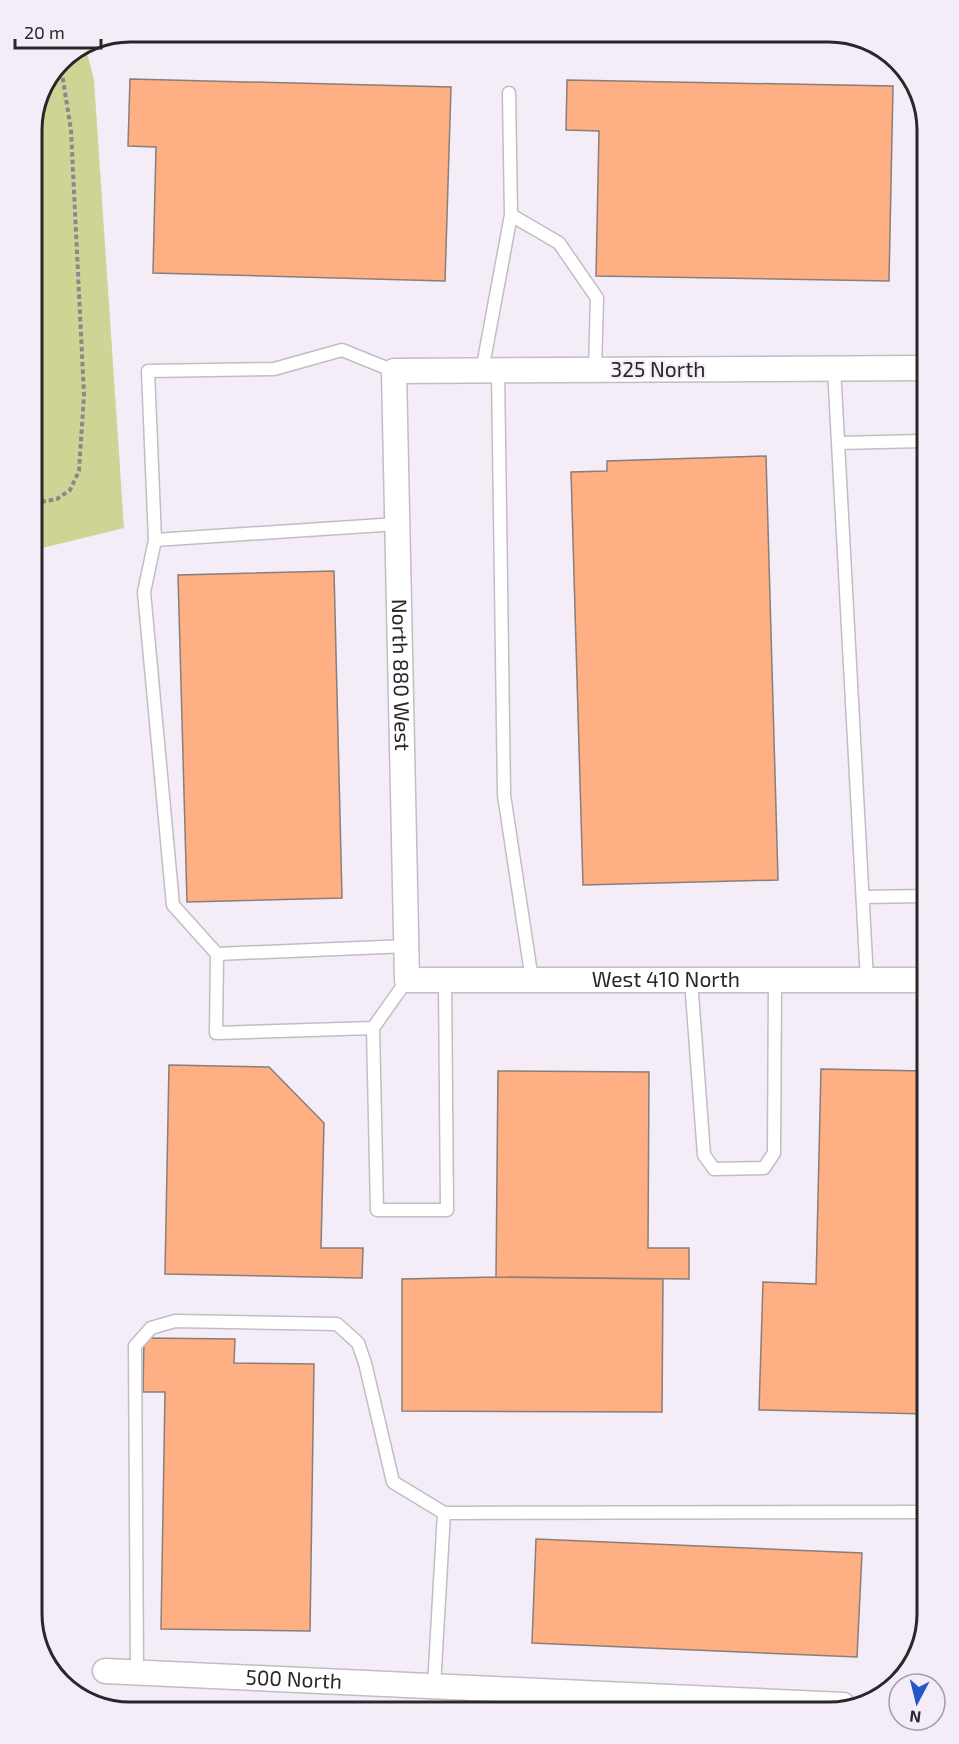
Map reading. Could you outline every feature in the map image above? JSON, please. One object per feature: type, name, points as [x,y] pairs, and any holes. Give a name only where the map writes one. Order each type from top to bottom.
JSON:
[{"type":"street","name":"325 North","points":[[394,371],[917,368]]},
{"type":"street","name":"North 880 West","points":[[394,371],[407,980]]},
{"type":"street","name":"West 410 North","points":[[407,980],[917,980]]},
{"type":"street","name":"500 North","points":[[105,1671],[778,1702]]},
{"type":"lane","points":[[509,93],[511,215],[490,370],[504,795],[532,980]]},
{"type":"lane","points":[[511,215],[559,243],[597,298],[595,370]]},
{"type":"lane","points":[[373,1028],[216,1033],[217,954],[172,905],[144,592],[155,540],[148,371],[274,369],[342,350],[394,371]]},
{"type":"lane","points":[[834,368],[867,980]]},
{"type":"lane","points":[[838,443],[917,441]]},
{"type":"lane","points":[[155,540],[398,524]]},
{"type":"lane","points":[[864,897],[917,896]]},
{"type":"lane","points":[[217,954],[407,946]]},
{"type":"lane","points":[[407,980],[373,1028],[377,1210],[447,1210],[445,980]]},
{"type":"lane","points":[[691,980],[704,1155],[714,1169],[764,1168],[774,1153],[775,980]]},
{"type":"lane","points":[[137,1672],[135,1346],[152,1328],[175,1321],[337,1324],[358,1342],[362,1353],[393,1482],[444,1513],[917,1512]]},
{"type":"lane","points":[[434,1686],[444,1513]]},
{"type":"path","points":[[42,502],[57,500],[70,490],[78,471],[84,395],[71,130],[62,74]]},
{"type":"green space","points":[[87,53],[94,80],[124,528],[42,548],[42,124],[51,91],[60,76]]},
{"type":"building","points":[[130,79],[451,87],[445,281],[153,273],[156,147],[128,146]]},
{"type":"building","points":[[567,80],[893,86],[889,281],[596,276],[599,131],[566,130]]},
{"type":"building","points":[[766,456],[778,880],[583,885],[571,472],[607,471],[607,461]]},
{"type":"building","points":[[334,571],[342,898],[187,902],[178,575]]},
{"type":"building","points":[[169,1065],[269,1067],[324,1123],[321,1248],[363,1248],[362,1278],[165,1274]]},
{"type":"building","points":[[821,1069],[917,1071],[917,1414],[759,1410],[763,1282],[816,1284]]},
{"type":"building","points":[[498,1071],[649,1072],[648,1248],[689,1248],[689,1279],[496,1277]]},
{"type":"building","points":[[496,1277],[663,1279],[662,1412],[402,1411],[402,1279]]},
{"type":"building","points":[[144,1338],[235,1339],[234,1363],[314,1364],[310,1631],[161,1629],[165,1392],[143,1392]]},
{"type":"building","points":[[536,1539],[862,1553],[857,1657],[532,1643]]}]
